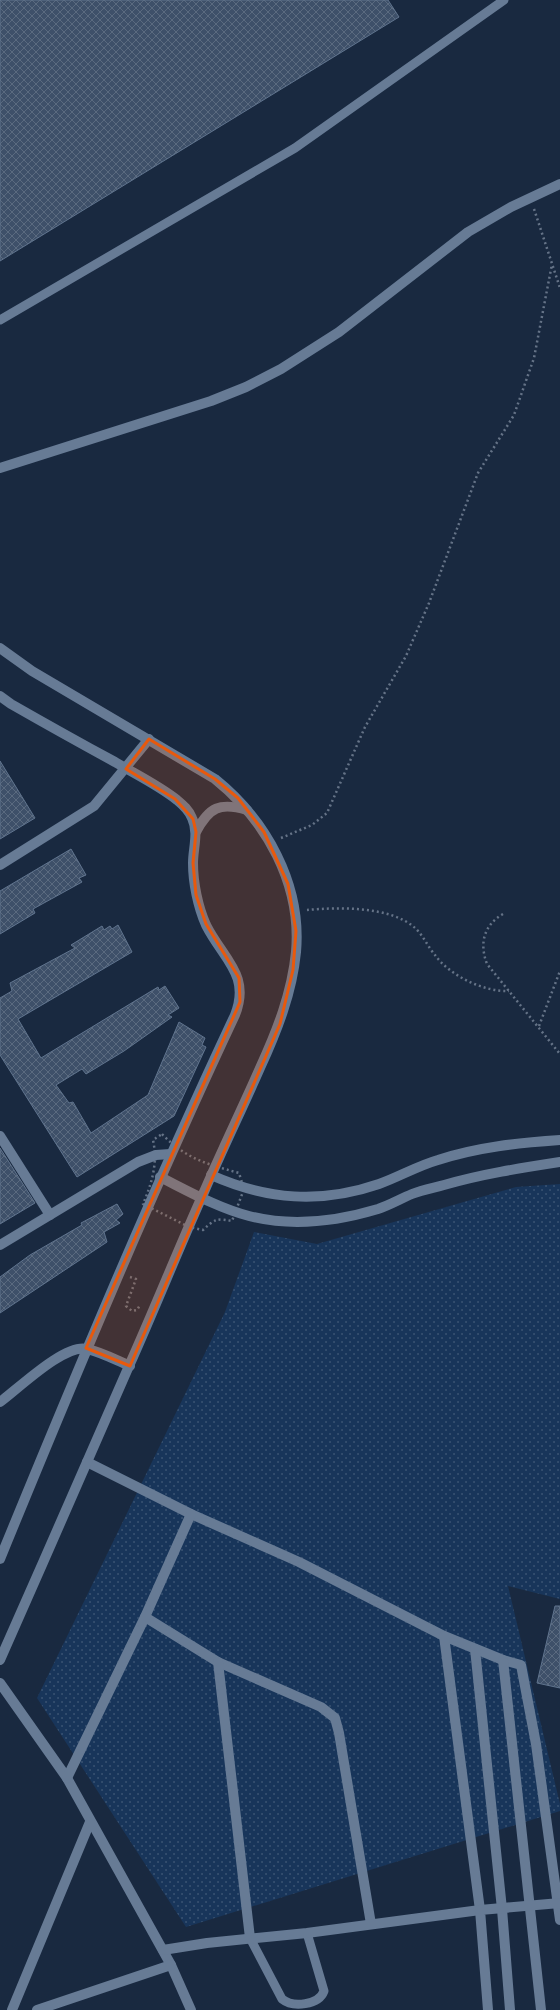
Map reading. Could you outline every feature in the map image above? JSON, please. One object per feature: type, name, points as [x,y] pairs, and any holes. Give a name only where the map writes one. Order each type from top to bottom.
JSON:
[{"type":"street","points":[[0,468],[210,401],[246,387],[281,369],[339,332],[468,232],[486,220],[560,184]]},
{"type":"street","points":[[0,648],[32,670],[215,779],[238,798],[270,843],[288,884],[294,911],[296,951],[294,970],[280,1024],[201,1197],[130,1366],[0,1660]]},
{"type":"street","points":[[0,696],[11,704],[126,769],[176,799],[186,807],[193,819],[196,832],[193,863],[196,895],[206,924],[239,978],[240,1002],[170,1154],[119,1271],[0,1559]]},
{"type":"street","points":[[0,865],[94,806],[126,769],[149,739]]},
{"type":"street","points":[[196,832],[203,818],[216,808],[232,806],[247,810]]},
{"type":"street","points":[[0,1136],[50,1215]]},
{"type":"street","points":[[211,1175],[244,1189],[261,1193],[279,1196],[319,1196],[362,1189],[397,1177],[417,1167],[461,1153],[504,1145],[560,1140]]},
{"type":"street","points":[[0,1245],[138,1162],[156,1155],[170,1154]]},
{"type":"street","points":[[160,1178],[201,1197],[249,1216],[287,1220],[330,1219],[351,1216],[380,1208],[413,1194],[444,1184],[508,1170],[560,1162]]},
{"type":"street","points":[[0,1402],[65,1353],[74,1349],[86,1348],[130,1366]]},
{"type":"street","points":[[87,1462],[191,1514],[299,1562],[444,1636],[503,1660],[521,1665],[536,1744],[559,1903],[560,1920]]},
{"type":"street","points":[[66,1778],[145,1617],[191,1514]]},
{"type":"street","points":[[145,1617],[218,1662],[320,1708],[334,1718],[339,1733],[371,1924]]},
{"type":"street","points":[[444,1636],[480,1910],[488,2010]]},
{"type":"street","points":[[475,1649],[502,1909],[510,2010]]},
{"type":"street","points":[[503,1660],[541,2010]]},
{"type":"street","points":[[218,1662],[250,1938]]},
{"type":"street","points":[[0,1683],[66,1778],[164,1950],[191,2010]]},
{"type":"street","points":[[12,2010],[90,1822]]},
{"type":"street","points":[[164,1950],[480,1910],[559,1903]]},
{"type":"street","points":[[37,2010],[172,1965]]},
{"type":"lane","points":[[0,320],[295,148],[504,0]]},
{"type":"lane","points":[[250,1938],[282,1999],[287,2003],[296,2006],[318,1999],[324,1991],[307,1933]]},
{"type":"path","points":[[531,198],[560,288]]},
{"type":"path","points":[[270,843],[312,825],[327,813],[365,727],[406,656],[429,603],[478,473],[514,415],[534,358],[552,264]]},
{"type":"path","points":[[294,911],[348,909],[394,916],[416,928],[436,957],[465,979],[484,989],[492,991],[509,991]]},
{"type":"path","points":[[503,914],[486,930],[483,946],[487,964],[539,1026],[560,1054]]},
{"type":"path","points":[[539,1026],[560,971]]},
{"type":"path","points":[[119,1271],[136,1279],[126,1302],[127,1308],[135,1311],[141,1302]]},
{"type":"highlighted area","points":[[149,739],[215,779],[238,798],[264,832],[288,884],[296,931],[293,970],[280,1024],[130,1366],[86,1348],[240,1002],[239,978],[206,924],[196,895],[193,863],[196,832],[193,819],[175,799],[126,769]]},
{"type":"shaded area","points":[[560,1184],[560,1599],[508,1586],[560,1804],[560,1811],[186,1927],[37,1698],[225,1312],[254,1232],[317,1244],[516,1187]]},
{"type":"building","points":[[0,0],[388,0],[399,17],[0,261]]},
{"type":"building","points":[[0,761],[35,818],[0,839]]},
{"type":"building","points":[[71,849],[86,875],[79,878],[82,882],[33,909],[35,913],[0,934],[0,891]]},
{"type":"building","points":[[118,925],[132,952],[18,1019],[41,1058],[158,987],[159,990],[165,986],[179,1008],[168,1015],[172,1017],[124,1051],[86,1074],[82,1069],[56,1085],[69,1103],[73,1102],[91,1133],[148,1095],[179,1022],[205,1038],[202,1045],[206,1047],[174,1116],[77,1177],[0,1055],[0,998],[12,991],[10,983],[75,948],[71,945],[102,926],[104,930],[110,926],[112,929]]},
{"type":"building","points":[[0,1148],[35,1203],[0,1224]]},
{"type":"building","points":[[117,1204],[123,1214],[116,1220],[120,1223],[104,1232],[107,1242],[0,1313],[0,1277],[30,1255],[82,1225],[81,1223]]},
{"type":"building","points":[[555,1606],[560,1606],[560,1688],[537,1683]]}]
